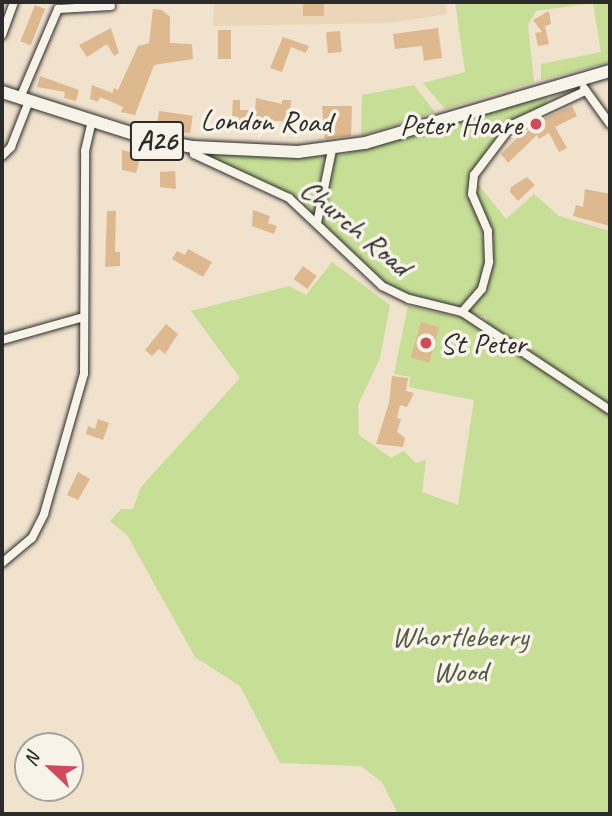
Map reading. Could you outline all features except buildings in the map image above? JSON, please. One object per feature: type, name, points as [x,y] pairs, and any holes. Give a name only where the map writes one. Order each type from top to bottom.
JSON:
[{"type":"highway","name":"London Road","points":[[2,92],[91,124],[193,147],[332,150],[583,85],[610,71]]},
{"type":"street","points":[[2,35],[14,2]]},
{"type":"street","points":[[2,156],[11,147],[24,99],[58,9],[111,6]]},
{"type":"street","points":[[462,312],[482,289],[489,261],[488,231],[472,194],[474,175],[512,125],[583,85],[610,124]]},
{"type":"street","points":[[2,563],[19,553],[44,514],[84,373],[85,151],[91,124]]},
{"type":"street","name":"Church Road","points":[[193,147],[194,154],[289,198],[317,223],[336,247],[382,286],[409,299],[462,312],[610,410]]},
{"type":"street","points":[[317,223],[332,150]]},
{"type":"street","points":[[2,340],[84,317]]},
{"type":"shaded area","points":[[214,2],[445,2],[447,14],[391,23],[213,26]]},
{"type":"green space","points":[[455,2],[610,2],[610,62],[541,80],[541,64],[601,52],[593,3],[536,11],[528,25],[534,82],[445,109],[423,83],[465,72]]},
{"type":"green space","points":[[414,85],[435,112],[361,136],[362,95]]},
{"type":"green space","points":[[546,94],[548,104],[513,121],[471,178],[487,261],[477,292],[458,307],[388,288],[343,249],[293,197],[201,153],[335,157]]},
{"type":"green space","name":"Whortleberry Wood","points":[[473,178],[506,219],[534,194],[559,216],[610,231],[610,814],[398,814],[382,782],[361,766],[280,763],[240,686],[195,657],[127,535],[110,521],[121,509],[133,509],[141,487],[240,378],[191,311],[289,286],[306,295],[332,262],[390,305],[380,358],[358,405],[359,435],[391,458],[404,451],[416,463],[426,460],[422,492],[458,505],[474,400],[409,387],[410,377],[394,374],[408,306],[466,319],[485,333],[487,317],[462,312],[482,288],[489,262],[487,230],[472,194]]},
{"type":"place","name":"Peter Hoare","points":[[536,124]]},
{"type":"place","name":"St Peter","points":[[426,343]]}]
